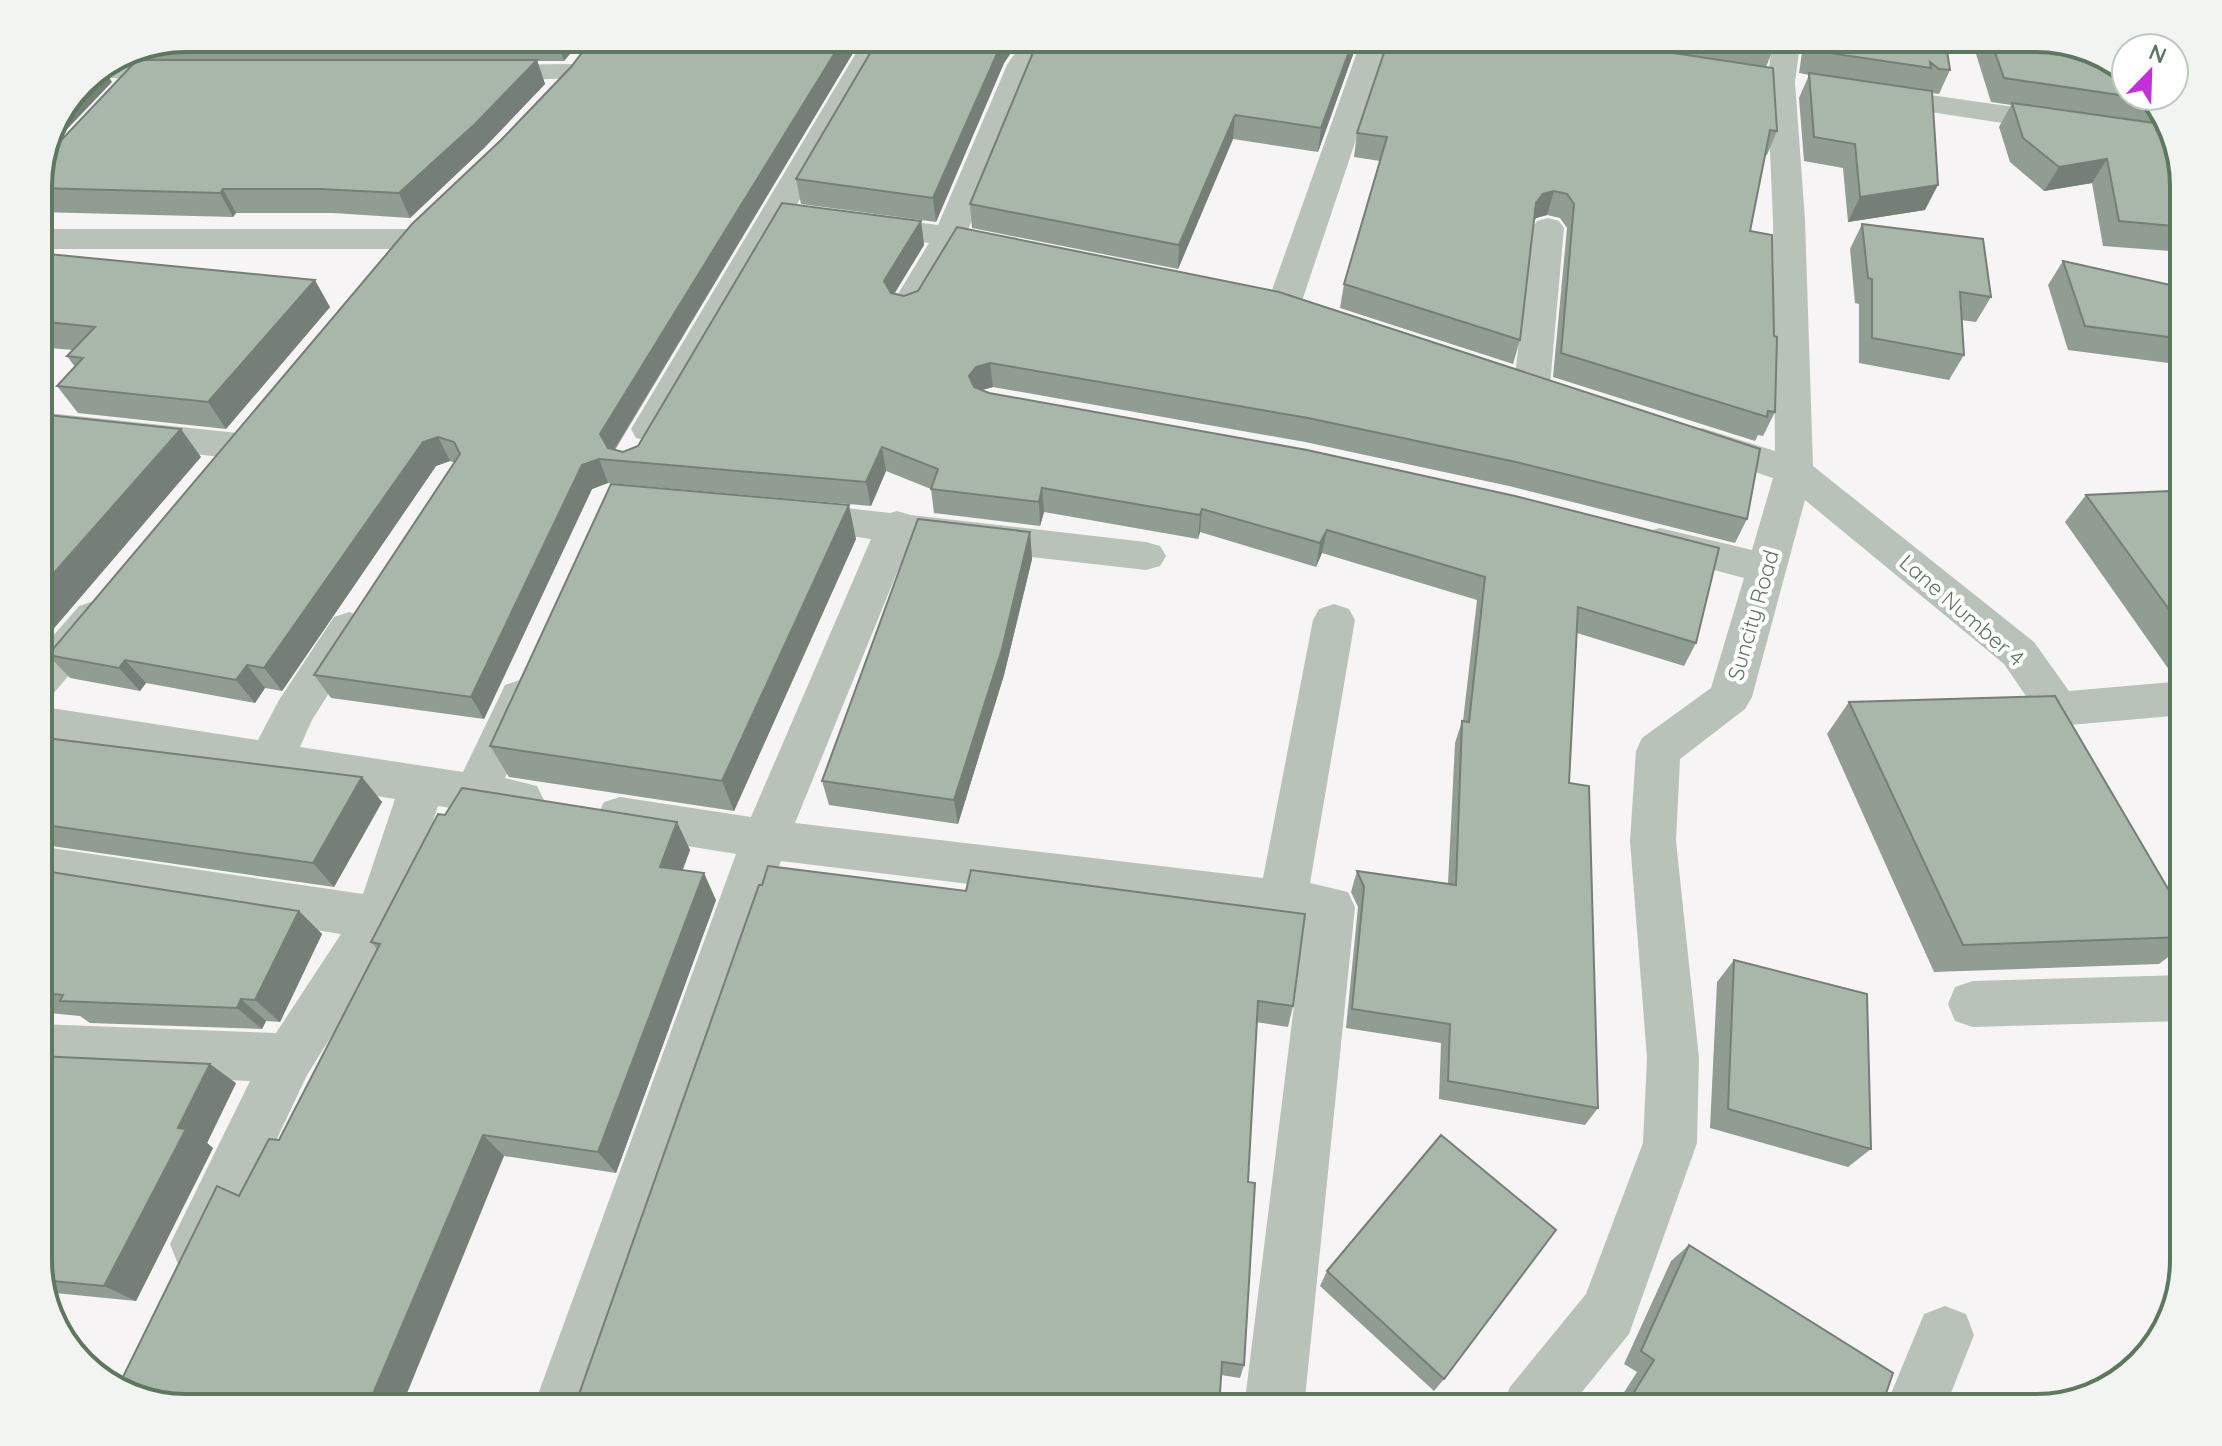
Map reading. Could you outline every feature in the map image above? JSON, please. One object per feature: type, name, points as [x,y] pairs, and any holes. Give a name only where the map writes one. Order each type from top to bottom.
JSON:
[{"type":"street","points":[[631,460],[871,52]]},
{"type":"street","points":[[907,307],[949,236],[1021,65],[1030,52]]},
{"type":"street","points":[[1284,305],[1369,52]]},
{"type":"street","name":"Suncity Road","points":[[1542,1394],[1608,1313],[1670,1143],[1673,1058],[1653,841],[1658,751],[1730,697],[1794,471],[1789,220],[1782,82],[1785,52]]},
{"type":"street","points":[[448,73],[583,60],[546,104]]},
{"type":"street","points":[[118,71],[214,74]]},
{"type":"street","points":[[121,94],[142,72]]},
{"type":"street","points":[[1844,91],[2094,128]]},
{"type":"street","points":[[774,213],[949,236],[1038,254]]},
{"type":"street","points":[[1532,385],[1548,228]]},
{"type":"street","points":[[52,239],[420,230],[380,275]]},
{"type":"street","points":[[52,425],[248,434],[208,482]]},
{"type":"street","points":[[1678,433],[1794,471]]},
{"type":"street","name":"Lane Number 4","points":[[1794,471],[2019,653],[2058,709],[2170,699]]},
{"type":"street","points":[[761,513],[897,525],[1146,556]]},
{"type":"street","points":[[568,1394],[765,839],[897,525]]},
{"type":"street","points":[[1630,534],[1767,569]]},
{"type":"street","points":[[52,666],[118,588]]},
{"type":"street","points":[[271,760],[294,712],[372,593]]},
{"type":"street","points":[[1283,901],[1334,620]]},
{"type":"street","points":[[476,793],[533,667]]},
{"type":"street","points":[[52,726],[765,839],[1331,907],[1276,1394]]},
{"type":"street","points":[[175,1290],[289,1058],[379,918],[422,785]]},
{"type":"street","points":[[52,868],[379,918]]},
{"type":"street","points":[[1973,1004],[2170,998]]},
{"type":"street","points":[[52,1049],[289,1058]]},
{"type":"street","points":[[1921,1394],[1945,1335]]},
{"type":"building","points":[[582,52],[835,52],[600,434],[608,448],[623,452],[638,446],[782,203],[921,221],[884,281],[891,293],[904,296],[918,291],[957,227],[1279,292],[1760,449],[1747,519],[1516,462],[1308,418],[990,363],[976,367],[969,376],[974,387],[989,393],[1307,450],[1515,496],[1719,548],[1696,643],[1578,607],[1569,783],[1589,786],[1598,1108],[1448,1081],[1450,1024],[1352,1009],[1364,887],[1357,871],[1456,885],[1462,721],[1469,722],[1485,577],[1327,530],[1320,543],[1202,509],[1200,515],[1042,488],[1039,502],[931,489],[938,469],[882,447],[866,482],[599,459],[582,465],[471,697],[314,675],[460,454],[454,442],[438,437],[423,442],[264,668],[247,665],[236,680],[125,660],[119,668],[52,656],[52,650],[412,224],[501,140]]},
{"type":"building","points":[[871,52],[998,52],[933,198],[796,179]]},
{"type":"building","points":[[1033,52],[1349,52],[1321,128],[1235,115],[1179,245],[970,204]]},
{"type":"building","points":[[1384,52],[1667,52],[1773,68],[1777,131],[1770,130],[1750,231],[1772,235],[1774,336],[1777,337],[1775,412],[1768,411],[1767,417],[1561,353],[1574,204],[1567,194],[1554,191],[1543,194],[1536,203],[1520,340],[1344,284],[1387,137],[1357,133]]},
{"type":"building","points":[[1823,52],[1947,52],[1950,70],[1939,69],[1930,62],[1931,68]]},
{"type":"building","points":[[1995,52],[2053,53],[2079,59],[2110,75],[2110,94],[2004,78]]},
{"type":"building","points":[[142,60],[537,60],[475,124],[399,193],[320,189],[223,189],[220,193],[52,188],[60,141],[135,62]]},
{"type":"building","points":[[1809,73],[1932,91],[1938,185],[1860,197],[1855,144],[1814,137]]},
{"type":"building","points":[[2012,103],[2154,123],[2167,160],[2170,226],[2119,221],[2107,159],[2059,167],[2023,138]]},
{"type":"building","points":[[1862,224],[1983,239],[1991,297],[1960,292],[1964,355],[1872,338],[1872,279],[1868,278]]},
{"type":"building","points":[[52,254],[315,280],[208,402],[57,386],[83,358],[67,356],[95,327],[52,322]]},
{"type":"building","points":[[2063,261],[2170,285],[2170,337],[2085,326]]},
{"type":"building","points":[[52,415],[181,429],[52,575]]},
{"type":"building","points":[[611,484],[849,505],[722,781],[490,746]]},
{"type":"building","points":[[2170,492],[2170,611],[2086,495]]},
{"type":"building","points":[[918,519],[1030,532],[1002,649],[954,800],[822,781]]},
{"type":"building","points":[[2055,696],[2170,892],[2170,938],[1963,945],[1849,702]]},
{"type":"building","points":[[52,739],[362,777],[313,863],[52,826]]},
{"type":"building","points":[[462,788],[677,822],[660,867],[704,873],[598,1152],[483,1135],[373,1394],[186,1394],[151,1389],[127,1380],[123,1377],[217,1186],[239,1196],[269,1139],[279,1140],[380,944],[371,942],[438,814],[445,815]]},
{"type":"building","points":[[768,866],[966,891],[971,870],[1305,914],[1293,1006],[1258,1001],[1248,1182],[1255,1183],[1244,1365],[1222,1362],[1220,1394],[579,1394],[759,885],[762,885]]},
{"type":"building","points":[[52,872],[299,911],[255,1000],[241,999],[237,1008],[60,1001],[63,995],[52,994]]},
{"type":"building","points":[[1734,960],[1867,994],[1871,1149],[1728,1109]]},
{"type":"building","points":[[52,1057],[210,1064],[178,1128],[186,1129],[104,1286],[54,1281]]},
{"type":"building","points":[[1441,1135],[1556,1230],[1444,1379],[1327,1271]]},
{"type":"building","points":[[1689,1245],[1893,1373],[1886,1394],[1633,1394],[1654,1360],[1641,1351]]}]
